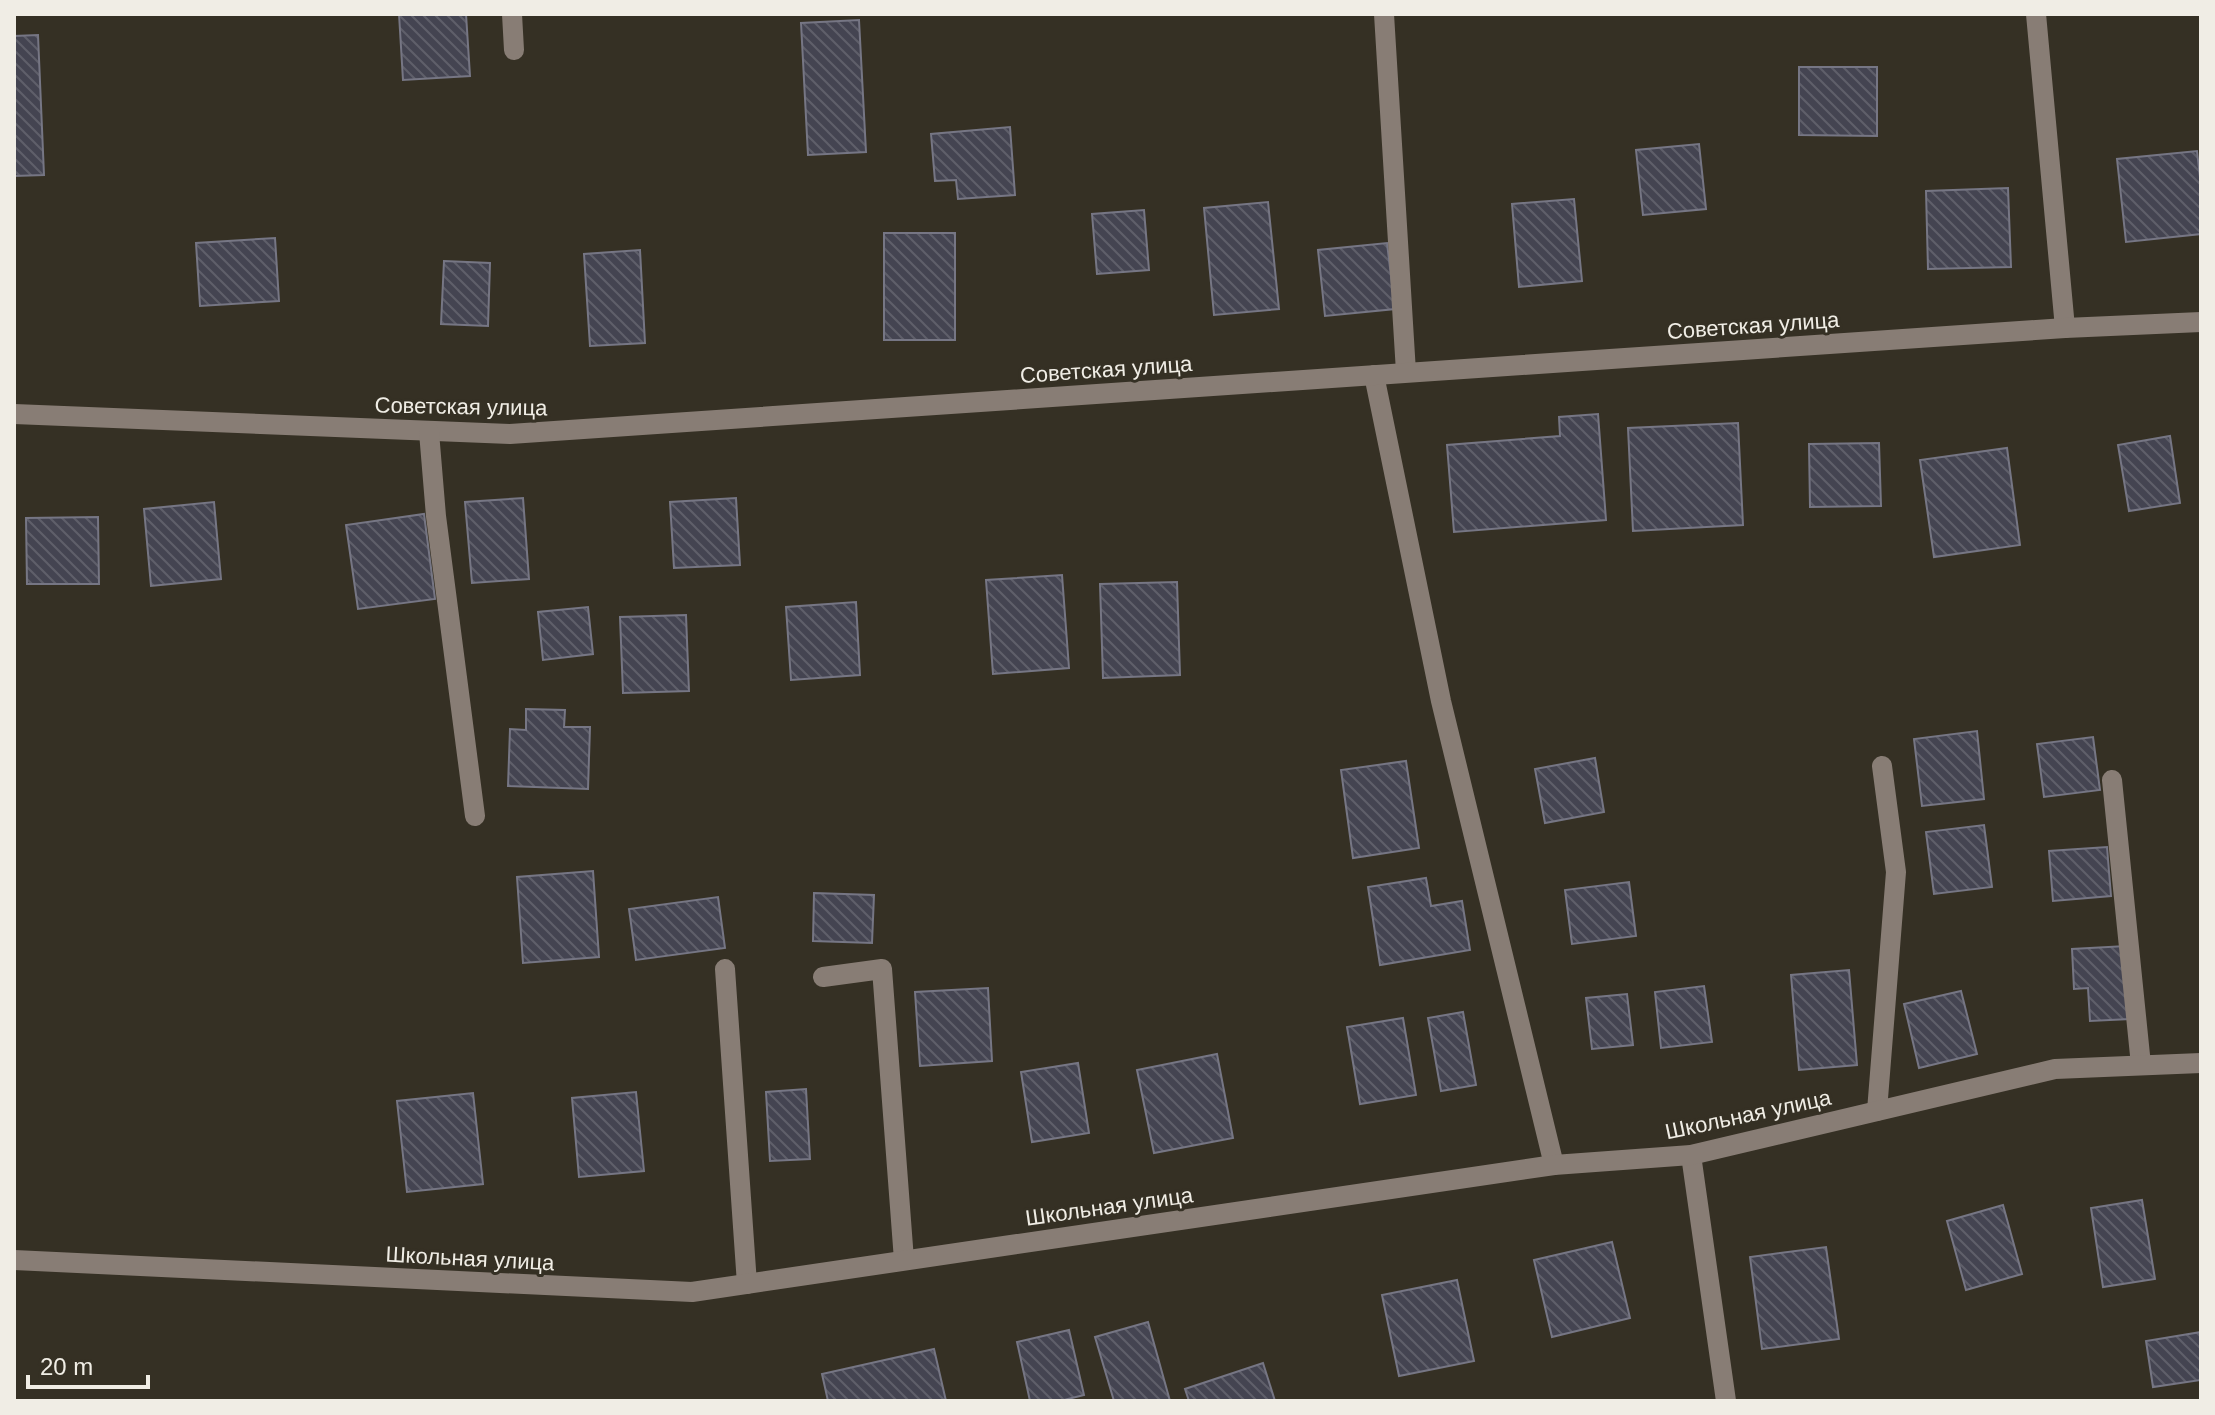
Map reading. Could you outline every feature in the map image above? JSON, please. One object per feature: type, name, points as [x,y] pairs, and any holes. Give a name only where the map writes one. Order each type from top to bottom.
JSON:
[{"type":"street","points":[[512,14],[514,50]]},
{"type":"street","points":[[1384,14],[1406,372]]},
{"type":"street","points":[[2036,14],[2065,328]]},
{"type":"street","name":"Советская улица","points":[[14,414],[510,434],[2065,328],[2201,322]]},
{"type":"street","points":[[1374,375],[1441,701],[1554,1165]]},
{"type":"street","points":[[429,432],[436,516],[475,816]]},
{"type":"street","points":[[1877,1111],[1896,872],[1882,766]]},
{"type":"street","points":[[2112,780],[2141,1065]]},
{"type":"street","points":[[725,969],[747,1284]]},
{"type":"street","points":[[823,977],[882,969],[904,1260]]},
{"type":"street","name":"Школьная улица","points":[[14,1260],[692,1292],[1554,1165],[1691,1155],[2055,1069],[2201,1063]]},
{"type":"street","points":[[1691,1155],[1726,1401]]},
{"type":"building","points":[[399,14],[466,14],[470,76],[403,80]]},
{"type":"building","points":[[859,20],[866,152],[808,155],[801,23]]},
{"type":"building","points":[[38,35],[44,175],[14,176],[14,36]]},
{"type":"building","points":[[1799,67],[1877,67],[1877,136],[1799,135]]},
{"type":"building","points":[[1010,127],[1015,195],[958,199],[956,180],[935,181],[931,134]]},
{"type":"building","points":[[1699,144],[1706,209],[1643,215],[1636,150]]},
{"type":"building","points":[[2197,151],[2201,234],[2126,242],[2117,159]]},
{"type":"building","points":[[2008,188],[2011,267],[1928,269],[1926,191]]},
{"type":"building","points":[[1574,199],[1582,281],[1519,287],[1512,204]]},
{"type":"building","points":[[1268,202],[1279,309],[1214,315],[1204,208]]},
{"type":"building","points":[[1144,210],[1149,270],[1097,274],[1092,214]]},
{"type":"building","points":[[884,233],[955,233],[955,340],[884,340]]},
{"type":"building","points":[[275,238],[279,301],[200,306],[196,243]]},
{"type":"building","points":[[1387,243],[1395,309],[1325,316],[1318,250]]},
{"type":"building","points":[[640,250],[645,343],[590,346],[584,254]]},
{"type":"building","points":[[444,261],[490,263],[488,326],[441,324]]},
{"type":"building","points":[[1598,414],[1606,520],[1454,532],[1447,445],[1560,436],[1559,417]]},
{"type":"building","points":[[1738,423],[1743,525],[1633,531],[1628,428]]},
{"type":"building","points":[[2170,436],[2180,503],[2129,511],[2118,445]]},
{"type":"building","points":[[1879,443],[1881,506],[1810,507],[1809,444]]},
{"type":"building","points":[[2007,448],[2020,545],[1934,557],[1920,460]]},
{"type":"building","points":[[523,498],[529,579],[472,583],[465,502]]},
{"type":"building","points":[[736,498],[740,565],[674,568],[670,502]]},
{"type":"building","points":[[214,502],[221,579],[151,586],[144,509]]},
{"type":"building","points":[[424,514],[435,599],[358,609],[346,525]]},
{"type":"building","points":[[98,517],[99,584],[27,584],[26,518]]},
{"type":"building","points":[[1062,575],[1069,668],[993,674],[986,580]]},
{"type":"building","points":[[1177,582],[1180,675],[1103,678],[1100,584]]},
{"type":"building","points":[[856,602],[860,675],[791,680],[786,607]]},
{"type":"building","points":[[588,607],[593,654],[543,660],[538,612]]},
{"type":"building","points":[[686,615],[689,691],[623,693],[620,617]]},
{"type":"building","points":[[526,709],[565,710],[564,727],[590,727],[588,789],[508,786],[510,729],[526,730]]},
{"type":"building","points":[[1977,731],[1984,799],[1922,806],[1914,739]]},
{"type":"building","points":[[2093,737],[2100,790],[2044,797],[2037,744]]},
{"type":"building","points":[[1595,758],[1604,812],[1545,823],[1535,769]]},
{"type":"building","points":[[1406,761],[1419,848],[1353,858],[1341,770]]},
{"type":"building","points":[[1984,825],[1992,887],[1934,894],[1926,832]]},
{"type":"building","points":[[2107,847],[2111,896],[2053,901],[2049,851]]},
{"type":"building","points":[[593,871],[599,957],[523,963],[517,877]]},
{"type":"building","points":[[1426,878],[1431,906],[1462,901],[1470,950],[1380,965],[1368,887]]},
{"type":"building","points":[[1629,882],[1636,936],[1572,944],[1565,890]]},
{"type":"building","points":[[814,893],[874,895],[872,943],[813,941]]},
{"type":"building","points":[[718,897],[725,948],[636,960],[629,909]]},
{"type":"building","points":[[2126,946],[2130,1019],[2090,1021],[2088,988],[2074,989],[2072,949]]},
{"type":"building","points":[[1849,970],[1857,1065],[1799,1070],[1791,975]]},
{"type":"building","points":[[1704,986],[1712,1042],[1661,1048],[1655,992]]},
{"type":"building","points":[[988,988],[992,1061],[920,1066],[915,992]]},
{"type":"building","points":[[1961,991],[1977,1054],[1919,1068],[1904,1004]]},
{"type":"building","points":[[1627,994],[1633,1045],[1592,1049],[1586,998]]},
{"type":"building","points":[[1463,1012],[1476,1085],[1441,1091],[1428,1018]]},
{"type":"building","points":[[1403,1018],[1416,1095],[1360,1104],[1347,1027]]},
{"type":"building","points":[[1217,1054],[1233,1138],[1154,1153],[1137,1070]]},
{"type":"building","points":[[1078,1063],[1089,1133],[1032,1142],[1021,1072]]},
{"type":"building","points":[[806,1089],[810,1159],[770,1161],[766,1092]]},
{"type":"building","points":[[636,1092],[644,1171],[579,1177],[572,1098]]},
{"type":"building","points":[[473,1093],[483,1184],[407,1192],[397,1101]]},
{"type":"building","points":[[2142,1200],[2155,1279],[2103,1287],[2091,1208]]},
{"type":"building","points":[[2003,1205],[2022,1274],[1966,1290],[1947,1221]]},
{"type":"building","points":[[1612,1242],[1630,1318],[1552,1337],[1534,1260]]},
{"type":"building","points":[[1826,1247],[1839,1339],[1762,1349],[1750,1257]]},
{"type":"building","points":[[1457,1280],[1474,1361],[1399,1376],[1382,1295]]},
{"type":"building","points":[[1148,1322],[1170,1401],[1114,1401],[1095,1337]]},
{"type":"building","points":[[1069,1330],[1084,1395],[1060,1401],[1030,1401],[1017,1342]]},
{"type":"building","points":[[2201,1332],[2201,1380],[2153,1387],[2146,1341]]},
{"type":"building","points":[[934,1349],[946,1401],[828,1401],[822,1374]]},
{"type":"building","points":[[1263,1363],[1275,1401],[1189,1401],[1185,1389]]}]
